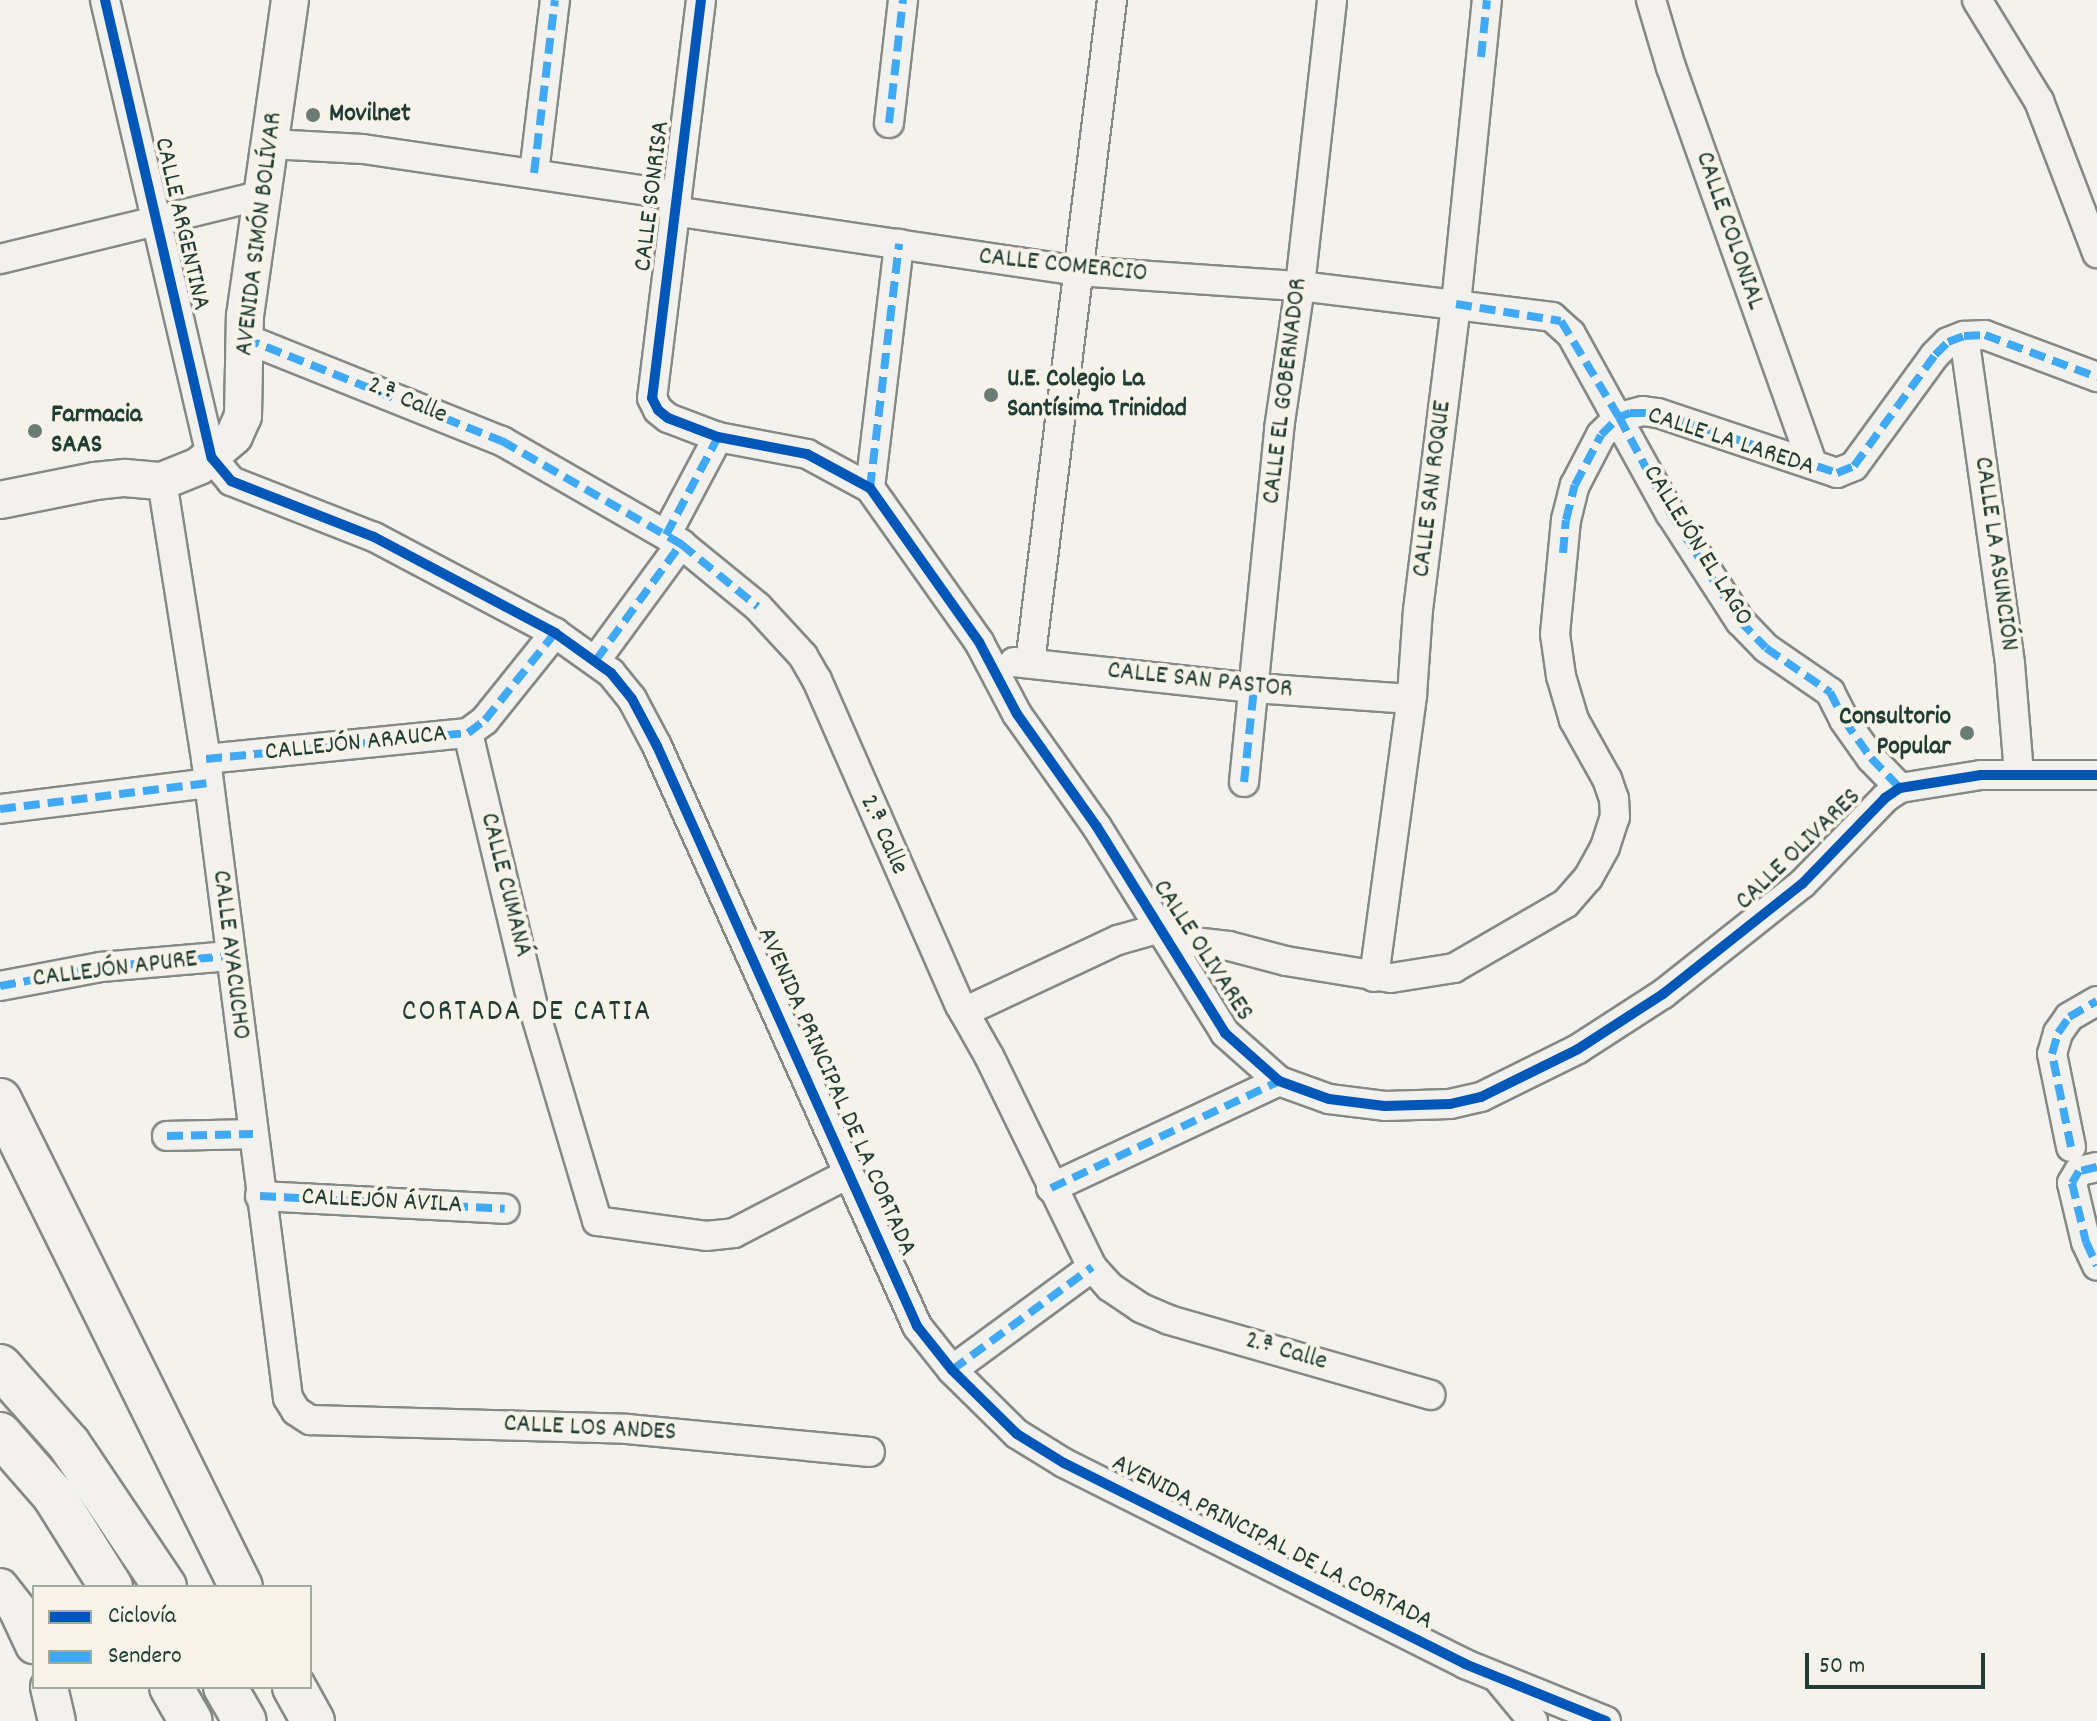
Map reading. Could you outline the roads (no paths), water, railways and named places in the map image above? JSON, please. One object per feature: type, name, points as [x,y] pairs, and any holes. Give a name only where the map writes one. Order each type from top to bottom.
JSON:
[{"type":"highway","points":[[0,1100],[240,1585]]},
{"type":"highway","points":[[0,1366],[69,1444],[164,1585]]},
{"type":"highway","points":[[0,1434],[54,1496],[110,1585]]},
{"type":"highway","points":[[172,1689],[191,1721]]},
{"type":"highway","points":[[226,1689],[245,1721]]},
{"type":"highway","points":[[295,1689],[313,1721]]},
{"type":"main road","name":"AVENIDA SIMÓN BOLÍVAR","points":[[212,458],[234,436],[243,416],[244,338],[290,0]]},
{"type":"main road","points":[[0,474],[77,462],[125,478],[162,481],[183,475],[212,458]]},
{"type":"main road","points":[[0,500],[125,478]]},
{"type":"main road","points":[[0,1587],[17,1609],[32,1641]]},
{"type":"main road","points":[[49,1689],[57,1721]]},
{"type":"street","name":"CALLE ARGENTINA","points":[[105,0],[212,458]]},
{"type":"street","points":[[534,173],[555,0]]},
{"type":"street","name":"CALLE SONRISA","points":[[652,398],[701,0]]},
{"type":"street","points":[[889,123],[903,0]]},
{"type":"street","points":[[1030,663],[1112,0]]},
{"type":"street","name":"CALLE EL GOBERNADOR","points":[[1244,782],[1279,429],[1300,286],[1332,0]]},
{"type":"street","name":"CALLE SAN ROQUE","points":[[1374,977],[1411,699],[1418,610],[1456,304],[1487,0]]},
{"type":"street","name":"CALLE COLONIAL","points":[[1651,0],[1671,67],[1811,461]]},
{"type":"street","points":[[1977,0],[2039,101],[2097,253]]},
{"type":"street","name":"CALLE COMERCIO","points":[[270,144],[363,149],[534,173],[674,203],[899,244],[1078,271],[1300,286],[1456,304]]},
{"type":"street","points":[[0,259],[262,195]]},
{"type":"street","points":[[870,488],[899,244]]},
{"type":"street","name":"CALLEJÓN EL LAGO","points":[[1456,304],[1561,321],[1619,417],[1670,513],[1740,621],[1766,648],[1830,692],[1844,720],[1871,758],[1900,788]]},
{"type":"street","points":[[1964,336],[1985,335],[2097,377]]},
{"type":"street","name":"CALLE LA LAREDA","points":[[1163,933],[1374,977],[1426,974],[1454,968],[1475,958],[1566,903],[1588,878],[1605,847],[1615,817],[1614,799],[1568,705],[1555,634],[1566,520],[1575,485],[1601,435],[1619,417],[1643,411],[1658,413],[1826,472],[1845,472],[1861,457],[1935,355],[1948,342],[1964,336]]},
{"type":"street","name":"CALLE LA ASUNCIÓN","points":[[1964,336],[2010,664],[2019,773]]},
{"type":"street","name":"2.ª Calle","points":[[244,338],[502,441],[673,540],[758,607],[803,656],[817,680],[964,1012],[989,1056],[1092,1267],[1110,1287],[1130,1301],[1169,1320],[1430,1395]]},
{"type":"street","name":"CALLE OLIVARES","points":[[652,398],[668,418],[718,437],[807,454],[870,488],[989,659],[1017,714],[1097,827],[1225,1033],[1279,1081],[1329,1099],[1385,1106],[1450,1104],[1481,1097],[1578,1049],[1663,994],[1758,922],[1900,788],[1981,775],[2097,775]]},
{"type":"street","points":[[596,660],[673,540],[718,437]]},
{"type":"street","name":"AVENIDA PRINCIPAL DE LA CORTADA","points":[[212,458],[231,481],[374,537],[555,633],[596,660],[632,699],[657,746],[917,1326],[952,1370],[1017,1434],[1064,1463],[1280,1574],[1497,1677],[1606,1721]]},
{"type":"street","name":"CALLE AYACUCHO","points":[[162,481],[207,771],[288,1398],[296,1411],[310,1420]]},
{"type":"street","name":"CALLEJÓN ARAUCA","points":[[0,809],[207,771],[468,733],[485,720],[555,633]]},
{"type":"street","name":"CALLE SAN PASTOR","points":[[989,659],[1254,688],[1411,699]]},
{"type":"street","name":"CALLE CUMANÁ","points":[[468,733],[534,1009],[597,1221],[706,1236],[734,1233],[848,1174]]},
{"type":"street","points":[[964,1012],[1118,940],[1163,933]]},
{"type":"street","name":"CALLEJÓN APURE","points":[[0,986],[101,967],[230,956]]},
{"type":"street","points":[[2097,1001],[2069,1017],[2058,1033],[2052,1054],[2082,1162],[2072,1183],[2086,1242],[2097,1266]]},
{"type":"street","points":[[1051,1188],[1279,1081]]},
{"type":"street","points":[[167,1136],[253,1134]]},
{"type":"street","name":"CALLEJÓN ÁVILA","points":[[260,1196],[505,1209]]},
{"type":"street","points":[[952,1370],[1092,1267]]},
{"type":"street","name":"CALLE LOS ANDES","points":[[310,1420],[627,1429],[870,1452]]},
{"type":"street","points":[[1497,1677],[1533,1721]]},
{"type":"place","name":"Movilnet","points":[[313,115]]},
{"type":"place","name":"U.E. Colegio La Santísima Trinidad","points":[[991,395]]},
{"type":"place","name":"Farmacia SAAS","points":[[35,431]]},
{"type":"place","name":"Consultorio Popular","points":[[1967,733]]},
{"type":"district","name":"CORTADA DE CATIA","points":[[527,1014]]}]
